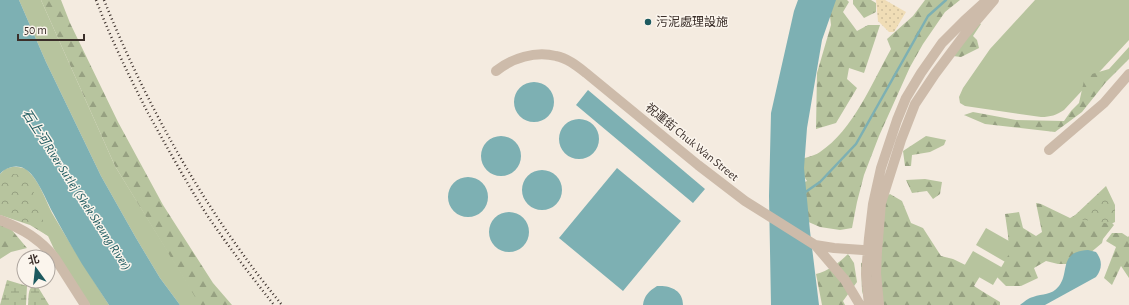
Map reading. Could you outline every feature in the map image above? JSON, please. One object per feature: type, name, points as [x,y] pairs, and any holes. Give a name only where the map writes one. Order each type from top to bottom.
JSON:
[{"type":"street","points":[[879,305],[872,251],[873,204],[881,168],[893,131],[906,98],[942,43],[986,0]]},
{"type":"street","points":[[869,305],[866,274],[881,202],[901,140],[915,104],[965,34],[994,0]]},
{"type":"street","name":"祝運街 Chuk Wan Street","points":[[496,71],[504,64],[518,58],[530,56],[556,56],[568,61],[586,73],[698,165],[745,201],[816,246],[872,251]]},
{"type":"street","points":[[1048,150],[1104,103],[1129,74]]},
{"type":"street","points":[[0,220],[21,229],[34,237],[50,251],[85,305]]},
{"type":"street","points":[[816,246],[841,275],[860,305]]},
{"type":"green space","points":[[19,0],[41,0],[115,166],[201,305],[180,305],[160,278],[136,238],[101,176],[46,62]]},
{"type":"green space","points":[[41,0],[61,0],[70,23],[118,122],[163,205],[213,283],[232,305],[200,305],[115,166]]},
{"type":"green space","points":[[832,0],[847,0],[849,2],[843,12],[857,31],[868,25],[880,25],[864,73],[849,68],[847,79],[857,88],[836,123],[816,129],[817,73],[831,25],[829,7]]},
{"type":"green space","points":[[853,0],[871,0],[876,3],[876,12],[864,18],[853,4]]},
{"type":"green space","points":[[925,0],[960,0],[945,12],[923,44],[910,67],[879,136],[864,175],[852,228],[840,230],[820,227],[797,217],[787,190],[807,181],[794,161],[820,152],[832,143],[852,119],[869,91],[891,49],[887,39],[913,16]]},
{"type":"green space","points":[[1035,0],[1129,0],[1129,40],[1064,110],[1048,117],[965,106],[960,103],[959,97],[963,88],[990,49]]},
{"type":"green space","points":[[972,21],[981,24],[973,36],[977,40],[979,48],[961,57],[945,55]]},
{"type":"green space","points":[[1129,47],[1129,59],[1106,82],[1082,112],[1055,132],[985,124],[964,115],[973,112],[1016,120],[1064,121],[1079,103],[1085,76],[1109,69]]},
{"type":"green space","points":[[926,136],[946,140],[944,145],[930,152],[912,155],[911,166],[905,166],[903,151]]},
{"type":"green space","points":[[12,167],[24,168],[33,176],[52,213],[109,305],[90,305],[56,252],[56,249],[54,249],[48,236],[0,200],[0,174],[5,169]]},
{"type":"green space","points":[[13,174],[24,175],[31,184],[48,236],[30,225],[0,215],[0,186],[3,179]]},
{"type":"green space","points":[[925,179],[942,182],[940,194],[933,199],[927,191],[912,193],[906,180]]},
{"type":"green space","points":[[1106,186],[1115,205],[1115,222],[1111,224],[1072,218]]},
{"type":"green space","points":[[890,194],[902,201],[911,223],[923,228],[941,256],[953,259],[982,273],[974,286],[1000,302],[1000,305],[866,305],[862,291],[861,263],[871,260],[878,202]]},
{"type":"green space","points":[[1036,203],[1070,218],[1092,206],[1102,213],[1114,225],[1103,239],[1102,243],[1077,264],[1058,264],[1046,261],[1034,268],[1038,278],[1021,286],[1006,286],[996,276],[1009,254],[1005,214],[1019,212],[1023,228],[1036,236],[1042,232]]},
{"type":"green space","points":[[0,218],[27,248],[16,249],[16,251],[0,259]]},
{"type":"green space","points":[[986,228],[1016,245],[1007,263],[976,245]]},
{"type":"green space","points":[[1112,233],[1122,233],[1128,237],[1129,236],[1129,278],[1121,266],[1112,285],[1104,278],[1116,247],[1106,241]]},
{"type":"green space","points":[[973,251],[1003,268],[993,285],[963,268]]},
{"type":"green space","points":[[848,254],[854,263],[857,282],[843,301],[845,305],[822,305],[816,274],[833,266]]},
{"type":"green space","points":[[7,280],[16,283],[16,289],[27,289],[26,305],[0,305]]},
{"type":"green space","points":[[30,289],[39,289],[49,305],[28,305]]},
{"type":"sand","points":[[876,0],[885,0],[906,12],[894,32],[889,32],[878,21]]},
{"type":"water","name":"石上河 River Sutlej (Shek Sheung River)","points":[[0,0],[19,0],[46,62],[101,176],[160,278],[180,305],[109,305],[82,264],[33,176],[22,167],[8,168],[0,174]]},
{"type":"water","points":[[798,0],[836,0],[822,40],[807,128],[804,168],[819,305],[771,305],[769,196],[771,113],[794,11]]},
{"type":"water","points":[[538,82],[545,85],[551,91],[554,102],[553,110],[545,119],[538,122],[530,122],[523,119],[515,110],[514,98],[517,91],[526,83]]},
{"type":"water","points":[[588,90],[705,189],[693,203],[576,105]]},
{"type":"water","points":[[583,119],[590,122],[596,128],[599,139],[598,147],[590,156],[583,159],[575,159],[568,156],[560,147],[559,135],[562,128],[571,120]]},
{"type":"water","points":[[505,136],[512,139],[518,145],[521,156],[520,164],[512,173],[505,176],[497,176],[490,173],[482,164],[481,152],[484,145],[493,137]]},
{"type":"water","points":[[617,168],[681,221],[623,291],[559,238]]},
{"type":"water","points":[[546,170],[553,173],[559,179],[562,190],[561,198],[553,207],[546,210],[538,210],[531,207],[523,198],[522,186],[525,179],[534,171]]},
{"type":"water","points":[[472,177],[479,180],[485,186],[488,197],[487,205],[479,214],[472,217],[464,217],[457,214],[449,205],[448,193],[451,186],[460,178]]},
{"type":"water","points":[[513,212],[520,215],[526,221],[529,232],[528,240],[520,249],[513,252],[505,252],[498,249],[490,240],[489,228],[492,221],[501,213]]},
{"type":"water","points":[[1088,250],[1096,252],[1101,262],[1100,271],[1096,277],[1045,305],[1020,305],[1029,298],[1050,293],[1056,289],[1062,281],[1066,264],[1072,254]]},
{"type":"water","points":[[657,286],[667,286],[678,292],[681,296],[683,305],[643,305],[647,294]]},
{"type":"waterway","points":[[804,193],[820,182],[856,144],[928,16],[946,0]]},
{"type":"railway","points":[[96,0],[134,85],[184,177],[215,227],[274,305]]},
{"type":"railway","points":[[104,0],[140,81],[181,159],[229,234],[282,305]]},
{"type":"place","name":"污泥處理設施","points":[[648,22]]}]
